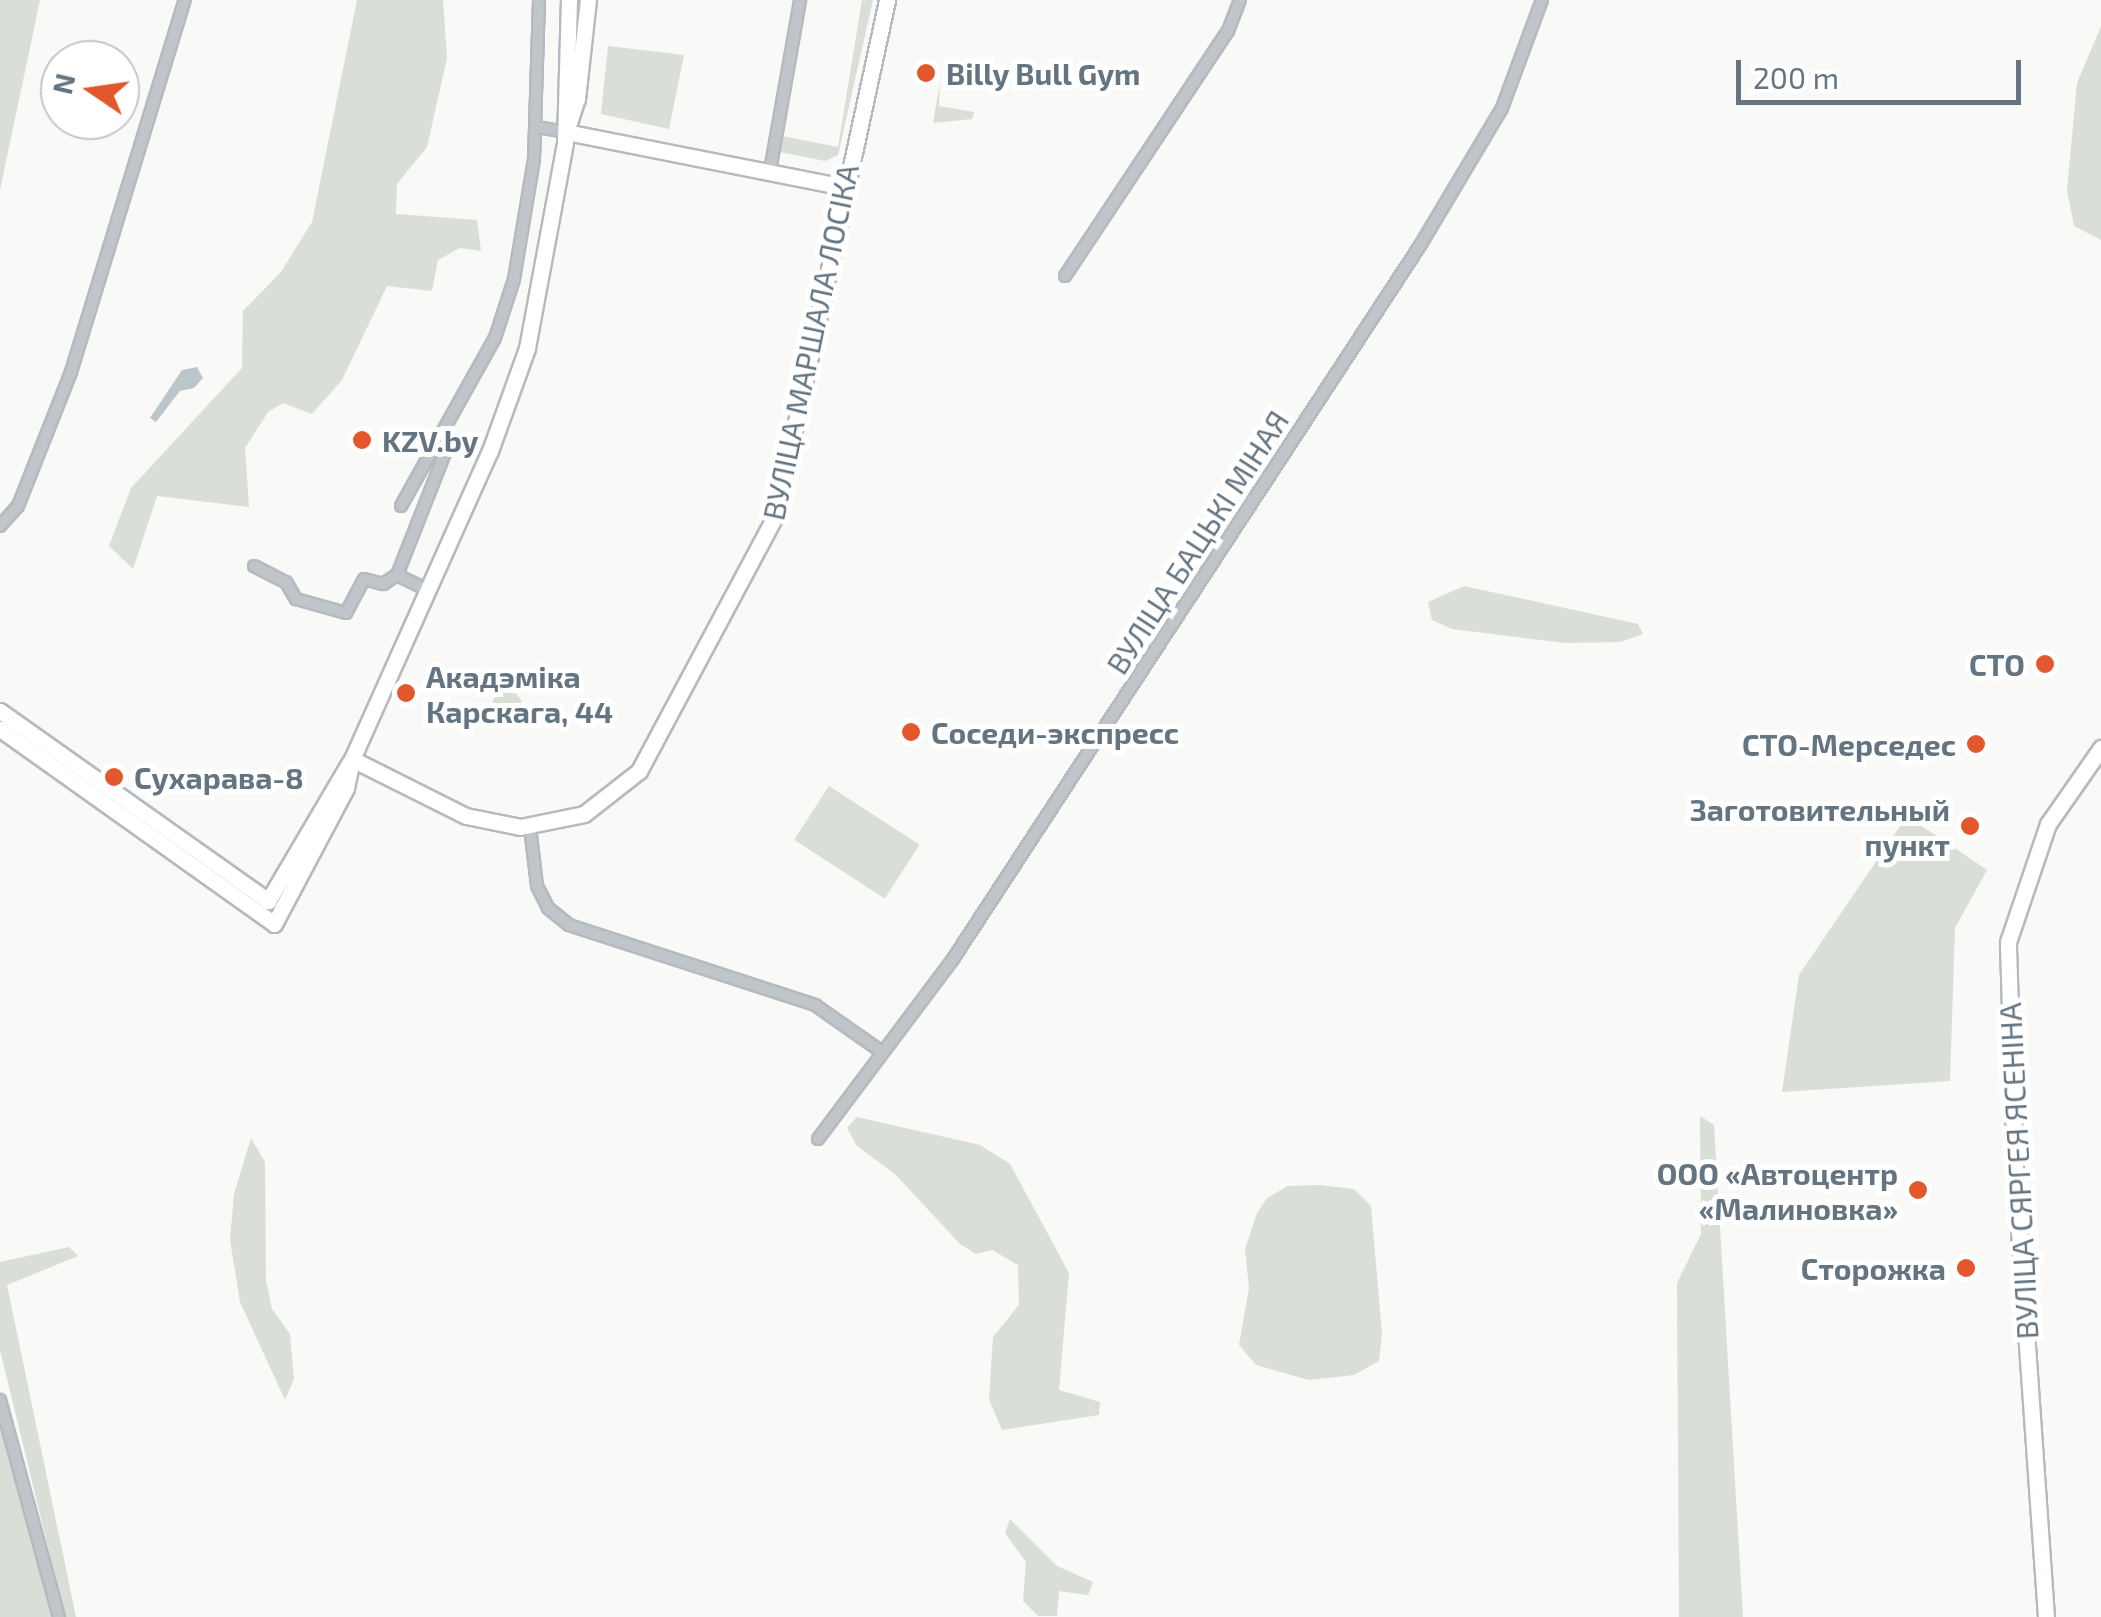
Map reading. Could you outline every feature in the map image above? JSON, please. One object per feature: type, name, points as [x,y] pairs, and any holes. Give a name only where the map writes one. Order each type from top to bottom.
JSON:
[{"type":"main road","points":[[566,132],[569,0]]},
{"type":"main road","points":[[0,728],[274,924],[274,906],[352,759],[428,590],[527,348],[566,132],[577,99],[588,0]]},
{"type":"main road","name":"ВУЛІЦА МАРШАЛА ЛОСІКА","points":[[352,759],[466,816],[530,827],[584,814],[639,771],[765,540],[795,438],[884,0]]},
{"type":"main road","points":[[566,132],[844,186]]},
{"type":"main road","points":[[0,710],[274,906]]},
{"type":"main road","name":"ВУЛІЦА СЯРГЕЯ ЯСЕНІНА","points":[[2046,1617],[2015,1169],[2008,942],[2048,824],[2101,748]]},
{"type":"street","points":[[0,526],[18,506],[71,372],[185,0]]},
{"type":"street","points":[[400,506],[495,338],[514,280],[536,127],[539,0]]},
{"type":"street","points":[[770,171],[800,0]]},
{"type":"street","points":[[1065,276],[1228,30],[1240,0]]},
{"type":"street","name":"ВУЛІЦА БАЦЬКІ МІНАЯ","points":[[818,1139],[964,942],[1421,244],[1502,108],[1542,0]]},
{"type":"street","points":[[536,127],[566,132]]},
{"type":"street","points":[[254,566],[286,582],[296,599],[346,613],[364,580],[383,584],[397,575],[447,448],[446,427]]},
{"type":"street","points":[[397,575],[428,590]]},
{"type":"street","points":[[530,827],[536,886],[548,908],[569,925],[815,1005],[882,1052]]},
{"type":"street","points":[[0,1400],[59,1617]]},
{"type":"shaded area","points":[[0,0],[40,0],[0,190]]},
{"type":"shaded area","points":[[357,0],[443,0],[447,58],[427,147],[397,184],[396,214],[477,220],[481,251],[460,248],[438,260],[432,291],[387,286],[342,380],[312,414],[283,403],[268,412],[245,448],[249,507],[157,496],[133,569],[109,546],[131,488],[242,368],[243,311],[281,272],[312,222]]},
{"type":"shaded area","points":[[862,0],[873,0],[838,155],[825,161],[780,152],[782,136],[838,147]]},
{"type":"shaded area","points":[[2101,26],[2101,240],[2074,226],[2067,190],[2077,83]]},
{"type":"shaded area","points":[[608,46],[684,55],[669,129],[601,114]]},
{"type":"shaded area","points":[[940,82],[939,106],[974,112],[972,119],[933,123]]},
{"type":"shaded area","points":[[197,367],[203,378],[194,388],[180,391],[156,422],[150,418],[182,370]]},
{"type":"shaded area","points":[[1464,586],[1638,624],[1643,634],[1620,642],[1565,643],[1452,629],[1432,620],[1428,602]]},
{"type":"shaded area","points":[[507,691],[521,700],[522,706],[513,720],[507,721],[493,712],[492,706],[501,692]]},
{"type":"shaded area","points":[[829,786],[920,845],[885,898],[794,840]]},
{"type":"shaded area","points":[[1907,816],[1987,870],[1955,928],[1950,1081],[1782,1092],[1799,975]]},
{"type":"shaded area","points":[[1700,1116],[1714,1125],[1743,1617],[1679,1617],[1677,1283],[1701,1234]]},
{"type":"shaded area","points":[[857,1117],[980,1145],[1010,1164],[1069,1273],[1059,1390],[1100,1402],[1099,1415],[1002,1430],[989,1399],[993,1337],[1019,1305],[1018,1265],[992,1250],[976,1254],[960,1244],[895,1174],[857,1146],[847,1128]]},
{"type":"shaded area","points":[[251,1138],[265,1162],[266,1280],[272,1309],[290,1334],[294,1379],[285,1400],[240,1302],[230,1240],[234,1194]]},
{"type":"shaded area","points":[[1288,1186],[1354,1189],[1371,1206],[1382,1334],[1379,1361],[1354,1375],[1309,1380],[1256,1365],[1239,1345],[1249,1288],[1245,1249],[1257,1213],[1267,1198]]},
{"type":"shaded area","points":[[69,1247],[78,1256],[7,1285],[76,1617],[65,1617],[0,1350],[0,1262]]},
{"type":"shaded area","points":[[0,1428],[51,1613],[51,1617],[0,1617]]},
{"type":"shaded area","points":[[1010,1519],[1057,1566],[1093,1582],[1088,1595],[1059,1591],[1057,1616],[1038,1616],[1023,1601],[1026,1562],[1005,1533]]},
{"type":"place","name":"Billy Bull Gym","points":[[926,73]]},
{"type":"place","name":"KZV.by","points":[[362,440]]},
{"type":"place","name":"СТО","points":[[2045,664]]},
{"type":"place","name":"Акадэміка Карскага, 44","points":[[406,693]]},
{"type":"place","name":"Соседи-экспресс","points":[[911,732]]},
{"type":"place","name":"СТО-Мерседес","points":[[1976,744]]},
{"type":"place","name":"Сухарава-8","points":[[114,777]]},
{"type":"place","name":"Заготовительный пункт","points":[[1970,826]]},
{"type":"place","name":"ООО «Автоцентр «Малиновка»","points":[[1918,1190]]},
{"type":"place","name":"Сторожка","points":[[1966,1268]]}]
